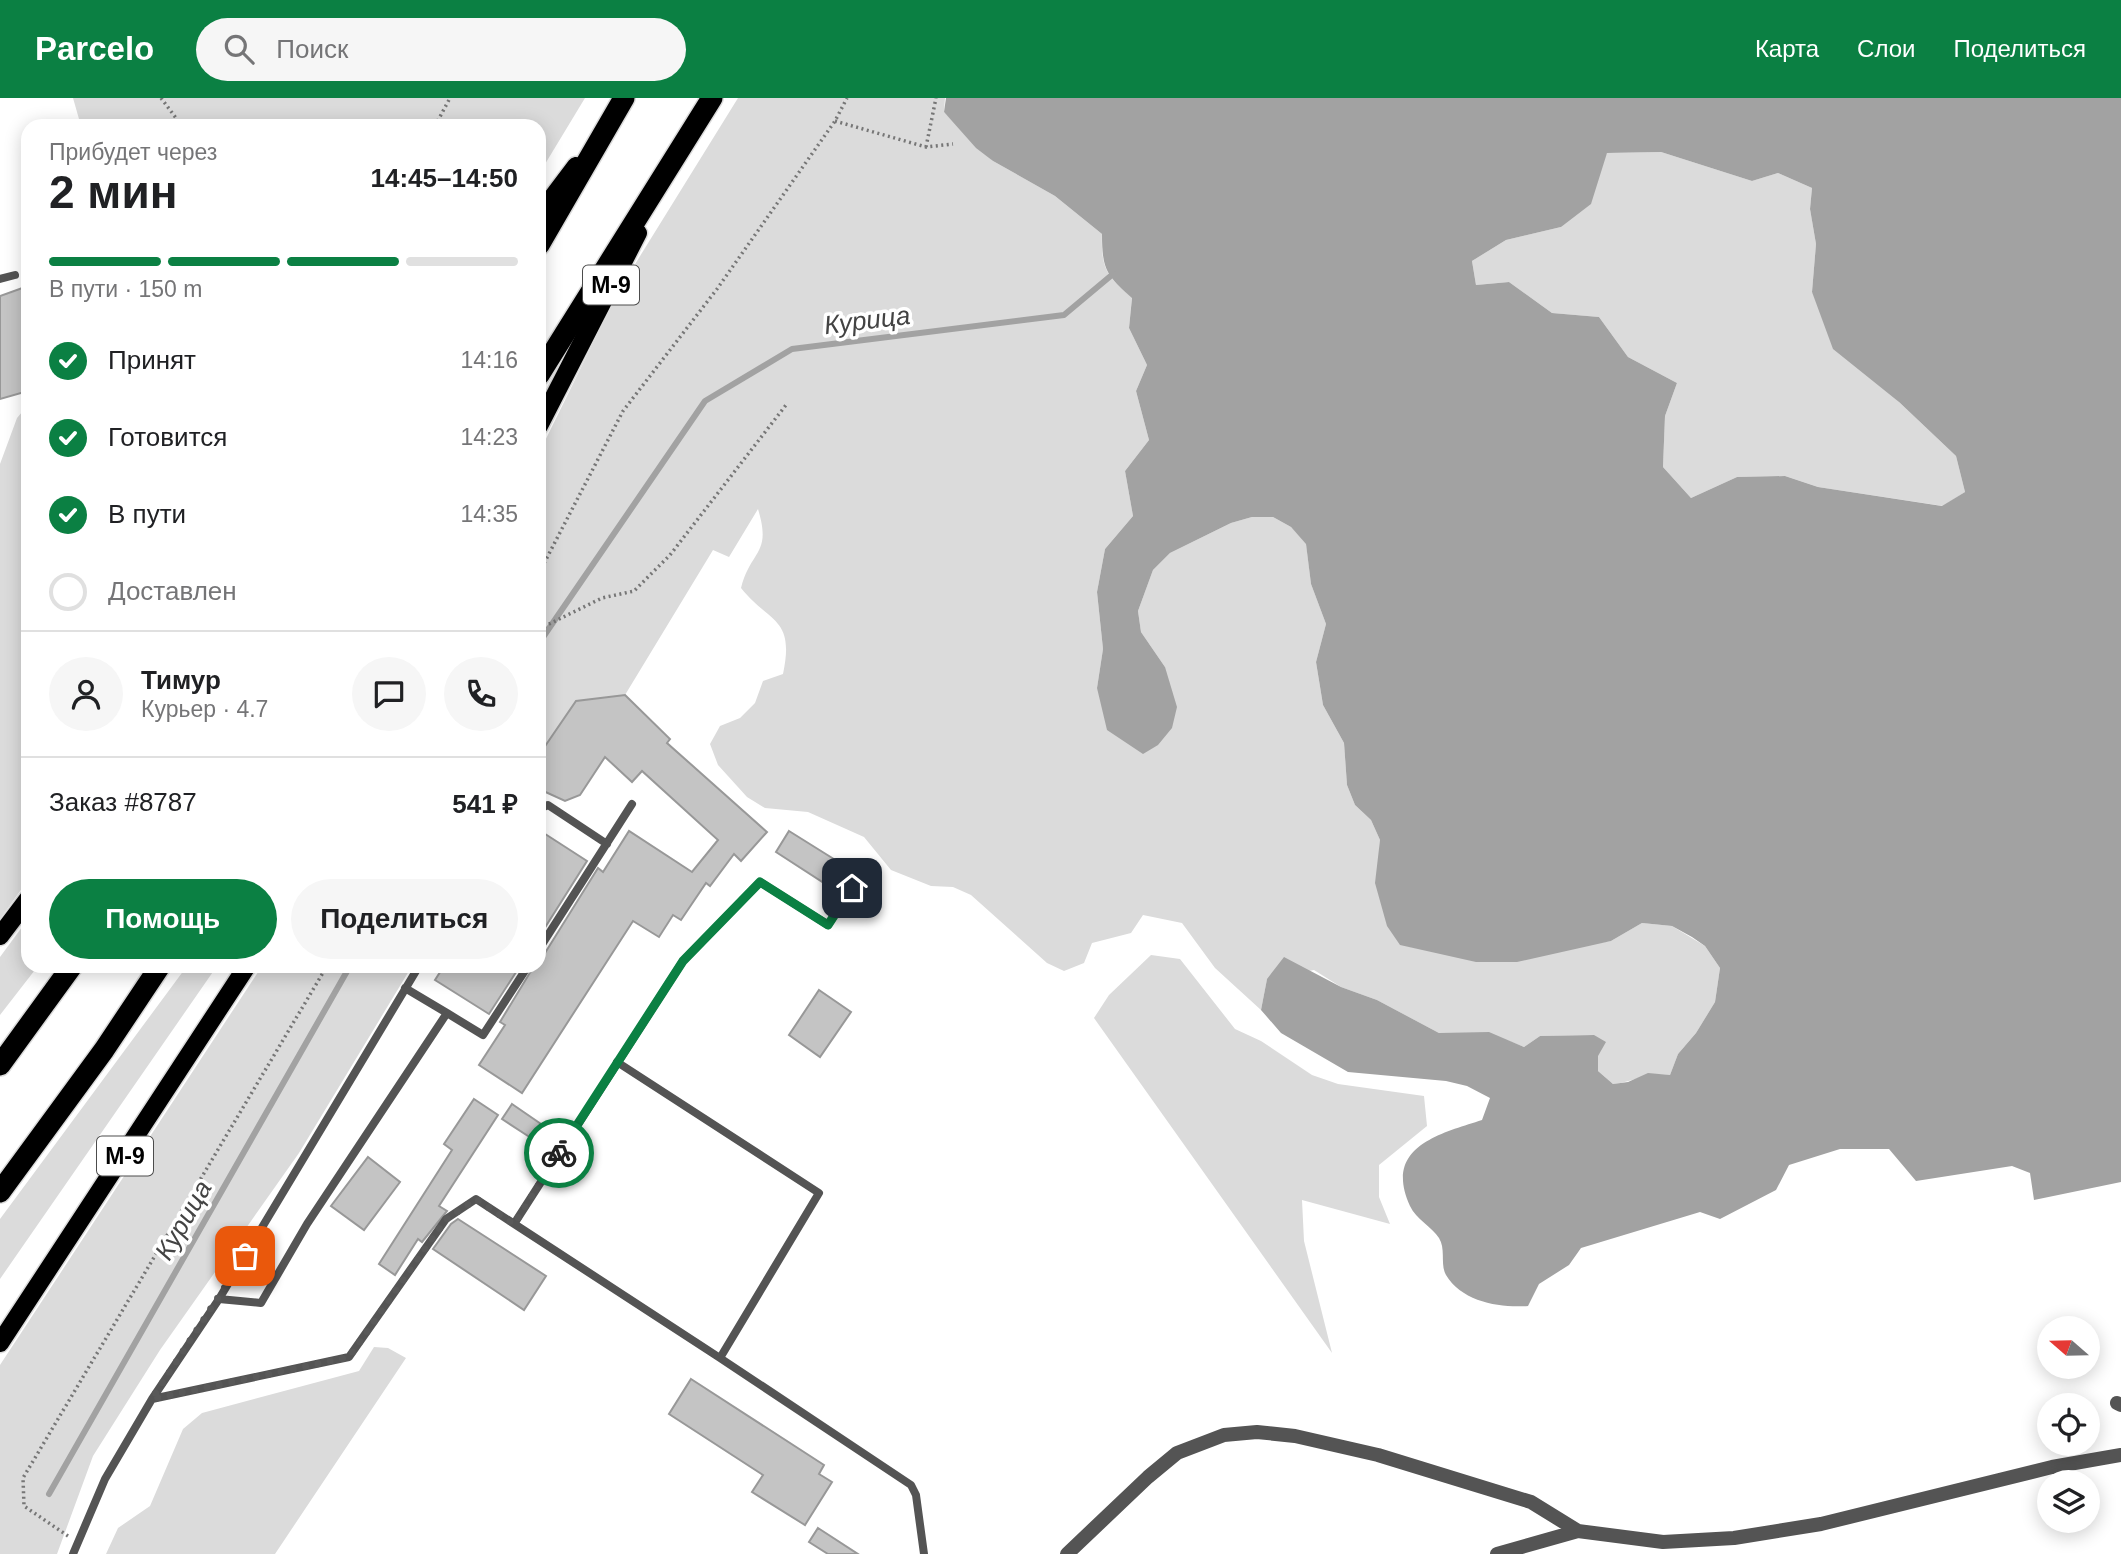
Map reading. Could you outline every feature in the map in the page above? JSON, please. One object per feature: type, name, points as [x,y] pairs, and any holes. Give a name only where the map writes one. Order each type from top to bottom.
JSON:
[{"type":"highway","name":"М-9","points":[[546,364],[712,98]]},
{"type":"highway","points":[[546,234],[621,104]]},
{"type":"highway","points":[[0,1065],[67,973]]},
{"type":"highway","points":[[0,1192],[104,1050],[155,973]]},
{"type":"main road","points":[[546,206],[621,104]]},
{"type":"main road","name":"М-9","points":[[546,412],[683,145]]},
{"type":"main road","points":[[0,936],[21,908]]},
{"type":"main road","name":"М-9","points":[[0,1343],[242,973]]},
{"type":"street","points":[[1067,1554],[1148,1476],[1177,1453],[1224,1434],[1257,1432],[1295,1436],[1378,1455],[1531,1502],[1578,1531]]},
{"type":"street","points":[[1497,1554],[1578,1531],[1663,1542],[1734,1538],[1821,1524],[2052,1467],[2121,1455]]},
{"type":"lane","points":[[0,279],[15,275]]},
{"type":"lane","points":[[546,937],[632,804]]},
{"type":"lane","points":[[546,806],[607,844]]},
{"type":"lane","points":[[514,1224],[683,961],[760,882],[828,925],[852,888]]},
{"type":"lane","points":[[74,1554],[105,1479],[152,1399],[219,1299],[415,973]]},
{"type":"lane","points":[[405,988],[483,1035],[523,973]]},
{"type":"lane","points":[[219,1299],[261,1303],[307,1224],[447,1013]]},
{"type":"lane","points":[[617,1062],[819,1193],[720,1358]]},
{"type":"lane","points":[[152,1399],[349,1357],[446,1219],[476,1199],[911,1485],[916,1495],[925,1554]]},
{"type":"path","points":[[161,98],[177,119]]},
{"type":"path","points":[[439,119],[450,98]]},
{"type":"path","points":[[546,560],[623,411],[717,289],[835,121],[847,98]]},
{"type":"path","points":[[926,147],[936,98]]},
{"type":"path","points":[[835,121],[926,147],[953,144]]},
{"type":"path","points":[[546,626],[601,598],[634,591],[670,555],[786,405]]},
{"type":"path","points":[[78,1542],[24,1506],[23,1478],[323,973]]},
{"type":"shaded area","points":[[73,98],[585,98],[546,162],[546,119],[79,119]]},
{"type":"shaded area","points":[[738,98],[945,98],[944,112],[993,161],[1055,196],[1102,234],[1107,270],[1116,283],[1132,297],[1129,328],[1147,365],[1136,391],[1149,440],[1125,471],[1133,516],[1105,549],[1097,592],[1103,649],[1097,688],[1165,667],[1141,632],[1138,611],[1153,570],[1170,553],[1231,523],[1252,517],[1273,517],[1291,527],[1306,543],[1311,584],[1326,624],[1316,662],[1323,705],[1344,743],[1347,785],[1355,805],[1371,820],[1380,840],[1379,861],[1580,946],[1611,941],[1642,923],[1672,926],[1705,946],[1720,968],[1715,1002],[1696,1033],[1678,1054],[1670,1075],[1646,1076],[1613,1084],[1598,1071],[1594,1035],[1540,1036],[1524,1047],[1489,1033],[1439,1033],[1377,1000],[1341,987],[1314,970],[1267,979],[1261,1010],[1215,968],[1182,923],[1143,915],[1131,933],[1092,943],[1084,963],[1064,971],[1047,963],[971,895],[953,887],[931,886],[891,870],[864,837],[808,812],[765,808],[747,797],[718,765],[710,744],[720,726],[740,718],[755,703],[763,681],[783,674],[786,642],[783,631],[741,588],[759,551],[763,535],[758,509],[729,557],[713,550],[625,695],[576,701],[546,745],[546,439],[619,290]]},
{"type":"shaded area","points":[[946,98],[2121,98],[2121,1182],[2034,1200],[2030,1173],[2012,1166],[1916,1181],[1889,1149],[1840,1149],[1789,1165],[1776,1190],[1720,1219],[1700,1212],[1581,1248],[1569,1265],[1539,1284],[1528,1306],[1506,1306],[1483,1301],[1462,1292],[1453,1284],[1444,1271],[1439,1238],[1410,1206],[1404,1186],[1404,1170],[1410,1157],[1420,1146],[1449,1131],[1482,1120],[1490,1098],[1467,1086],[1446,1081],[1348,1072],[1281,1033],[1261,1010],[1267,979],[1284,957],[1341,987],[1377,1000],[1439,1033],[1489,1032],[1524,1047],[1540,1036],[1594,1035],[1606,1042],[1598,1056],[1598,1071],[1613,1084],[1628,1082],[1648,1073],[1670,1075],[1678,1054],[1696,1033],[1715,1002],[1720,968],[1705,946],[1692,937],[1672,926],[1642,923],[1611,941],[1517,962],[1476,962],[1400,945],[1387,926],[1375,883],[1380,840],[1371,820],[1355,805],[1347,785],[1344,743],[1323,705],[1316,662],[1326,624],[1311,584],[1306,544],[1291,527],[1273,517],[1252,517],[1231,523],[1170,553],[1153,570],[1138,611],[1141,632],[1165,667],[1177,707],[1172,728],[1158,745],[1143,754],[1107,730],[1097,688],[1103,649],[1097,592],[1105,549],[1133,516],[1125,471],[1149,440],[1136,391],[1147,365],[1129,328],[1132,298],[1107,270],[1102,234],[1055,196],[993,161],[976,148],[944,112]],"holes":[[[1661,152],[1752,181],[1778,173],[1812,188],[1810,209],[1816,244],[1812,292],[1833,349],[1899,402],[1956,456],[1965,492],[1942,506],[1818,487],[1785,476],[1737,477],[1691,498],[1663,467],[1665,416],[1677,383],[1628,357],[1599,317],[1552,313],[1509,282],[1476,285],[1472,261],[1506,240],[1561,227],[1591,204],[1607,153]]]},
{"type":"shaded area","points":[[1661,152],[1752,181],[1778,173],[1812,188],[1810,209],[1816,244],[1812,292],[1899,402],[1956,456],[1965,492],[1943,506],[1818,487],[1785,476],[1737,477],[1691,498],[1663,467],[1665,416],[1677,383],[1628,357],[1599,317],[1552,313],[1509,282],[1476,285],[1472,261],[1506,240],[1561,227],[1607,153]]},
{"type":"shaded area","points":[[21,413],[21,890],[0,919],[0,464]]},
{"type":"shaded area","points":[[21,928],[21,973],[33,973],[0,1015],[0,957]]},
{"type":"shaded area","points":[[1151,955],[1180,959],[1235,1029],[1261,1041],[1312,1075],[1338,1084],[1424,1096],[1427,1126],[1379,1165],[1379,1197],[1390,1224],[1302,1200],[1304,1241],[1332,1353],[1094,1018],[1109,995]]},
{"type":"shaded area","points":[[182,973],[212,973],[0,1279],[0,1219]]},
{"type":"shaded area","points":[[257,973],[408,973],[299,1153],[160,1350],[93,1456],[57,1554],[0,1554],[0,1365]]},
{"type":"shaded area","points":[[374,1347],[388,1348],[406,1358],[275,1554],[106,1554],[118,1528],[150,1506],[183,1429],[202,1413],[359,1371]]},
{"type":"building","points":[[21,288],[21,393],[0,399],[0,296]]},
{"type":"building","points":[[625,695],[670,739],[667,743],[767,832],[741,861],[734,854],[710,886],[706,883],[681,920],[673,915],[659,937],[633,921],[522,1093],[479,1065],[505,1025],[500,1022],[530,973],[546,973],[546,951],[598,868],[603,872],[629,831],[692,872],[718,840],[642,771],[632,782],[605,757],[580,795],[565,801],[546,792],[546,745],[576,701]]},
{"type":"building","points":[[789,831],[837,861],[824,883],[776,852]]},
{"type":"building","points":[[546,835],[587,861],[546,926]]},
{"type":"building","points":[[440,973],[515,973],[489,1014],[435,980]]},
{"type":"building","points":[[819,990],[851,1012],[820,1057],[789,1035]]},
{"type":"building","points":[[474,1099],[498,1115],[439,1206],[447,1211],[422,1242],[418,1239],[395,1275],[379,1264],[452,1150],[444,1144]]},
{"type":"building","points":[[512,1104],[541,1124],[531,1138],[502,1119]]},
{"type":"building","points":[[368,1157],[400,1182],[364,1230],[331,1206]]},
{"type":"building","points":[[458,1219],[546,1276],[524,1310],[433,1249],[451,1224]]},
{"type":"building","points":[[691,1379],[824,1465],[819,1474],[832,1482],[805,1525],[752,1492],[763,1475],[669,1414]]},
{"type":"building","points":[[818,1528],[858,1554],[828,1554],[809,1542]]},
{"type":"waterway","name":"Курица","points":[[546,633],[705,401],[792,349],[1064,315],[1113,274]]},
{"type":"waterway","name":"Курица","points":[[49,1494],[346,973]]},
{"type":"way so far","points":[[245,1256],[152,1399],[349,1357],[446,1219],[476,1199],[514,1224],[559,1153]]},
{"type":"route","points":[[559,1153],[683,961],[760,882],[828,925],[852,888]]}]
